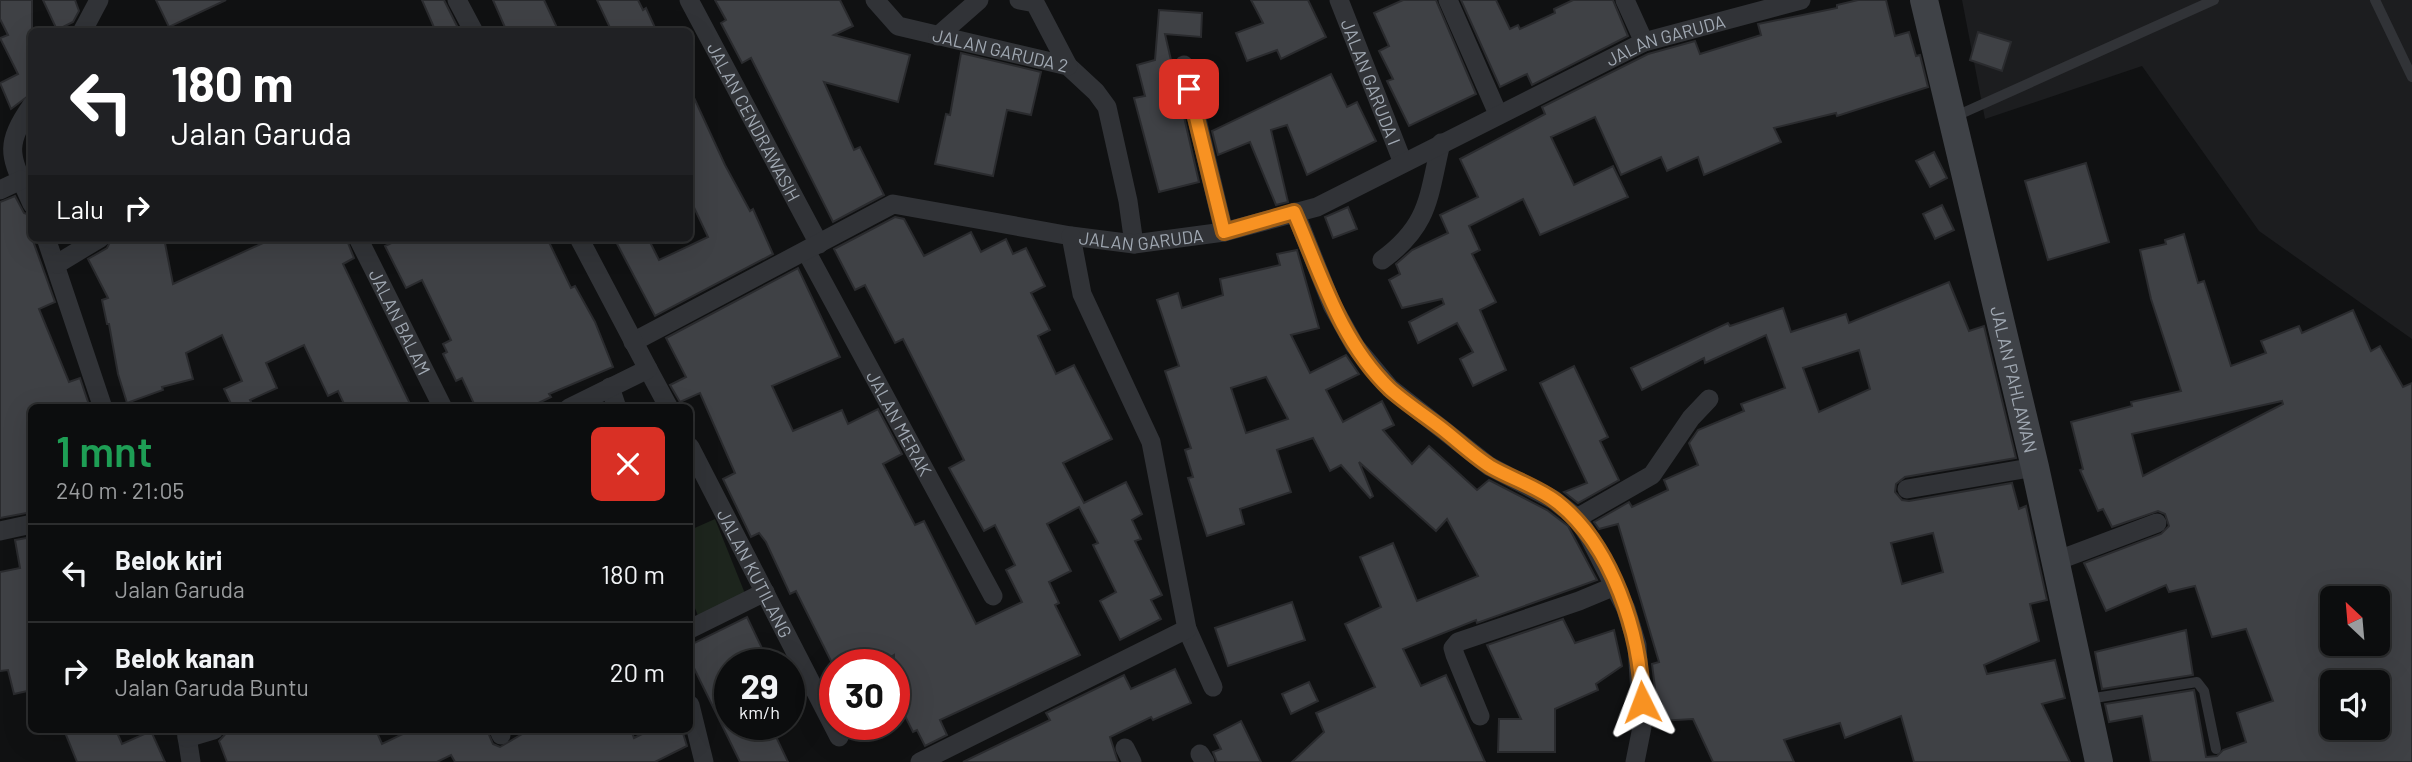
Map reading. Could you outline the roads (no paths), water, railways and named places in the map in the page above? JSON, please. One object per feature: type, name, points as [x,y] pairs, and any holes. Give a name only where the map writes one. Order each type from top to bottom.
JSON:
[{"type":"main road","name":"JALAN PAHLAWAN","points":[[1924,0],[2035,467],[2099,762]]},
{"type":"street","points":[[84,28],[99,0]]},
{"type":"street","points":[[457,0],[472,28]]},
{"type":"street","name":"JALAN CENDRAWASIH","points":[[689,0],[812,247]]},
{"type":"street","name":"JALAN GARUDA 2","points":[[875,0],[898,26],[1068,66],[1096,92],[1107,107],[1128,201],[1134,244]]},
{"type":"street","points":[[938,36],[979,0]]},
{"type":"street","points":[[1020,0],[1035,3],[1068,66]]},
{"type":"street","name":"JALAN GARUDA I","points":[[1339,0],[1404,163]]},
{"type":"street","points":[[1448,0],[1498,114]]},
{"type":"street","points":[[1625,0],[1644,42]]},
{"type":"street","name":"JALAN GARUDA","points":[[633,342],[893,204],[1071,236],[1134,244],[1224,232],[1317,207],[1644,42],[1801,0]]},
{"type":"street","points":[[1184,65],[1224,232]]},
{"type":"street","points":[[28,111],[15,129],[12,140],[12,153],[28,195]]},
{"type":"street","points":[[1382,260],[1406,243],[1419,225],[1441,143]]},
{"type":"street","points":[[0,190],[21,180]]},
{"type":"street","points":[[1294,212],[1332,304],[1355,346],[1390,388],[1489,466],[1554,499],[1577,518],[1599,551],[1637,645],[1642,677],[1642,727],[1635,762]]},
{"type":"street","points":[[1071,236],[1082,294],[1152,442],[1187,629],[1213,687]]},
{"type":"street","points":[[48,242],[102,404]]},
{"type":"street","points":[[57,264],[93,242]]},
{"type":"street","name":"JALAN BALAM","points":[[360,242],[441,404]]},
{"type":"street","points":[[581,242],[667,404]]},
{"type":"street","name":"JALAN MERAK","points":[[812,247],[993,596]]},
{"type":"street","points":[[577,404],[648,369]]},
{"type":"street","points":[[610,387],[616,404]]},
{"type":"street","points":[[1577,518],[1652,475],[1691,418],[1710,399]]},
{"type":"street","name":"JALAN KUTILANG","points":[[693,453],[819,698]]},
{"type":"street","points":[[1907,489],[2035,467]]},
{"type":"street","points":[[2056,561],[2157,523]]},
{"type":"street","points":[[0,531],[28,525]]},
{"type":"street","points":[[1480,716],[1455,655],[1453,648],[1458,642],[1615,586]]},
{"type":"street","points":[[693,628],[765,592]]},
{"type":"street","points":[[920,762],[1187,629]]},
{"type":"street","points":[[693,717],[704,762]]},
{"type":"street","points":[[187,734],[191,762]]},
{"type":"lane","points":[[1953,117],[2214,0]]},
{"type":"lane","points":[[2375,0],[2412,77]]},
{"type":"lane","points":[[2086,699],[2197,682],[2204,691],[2216,749]]}]
